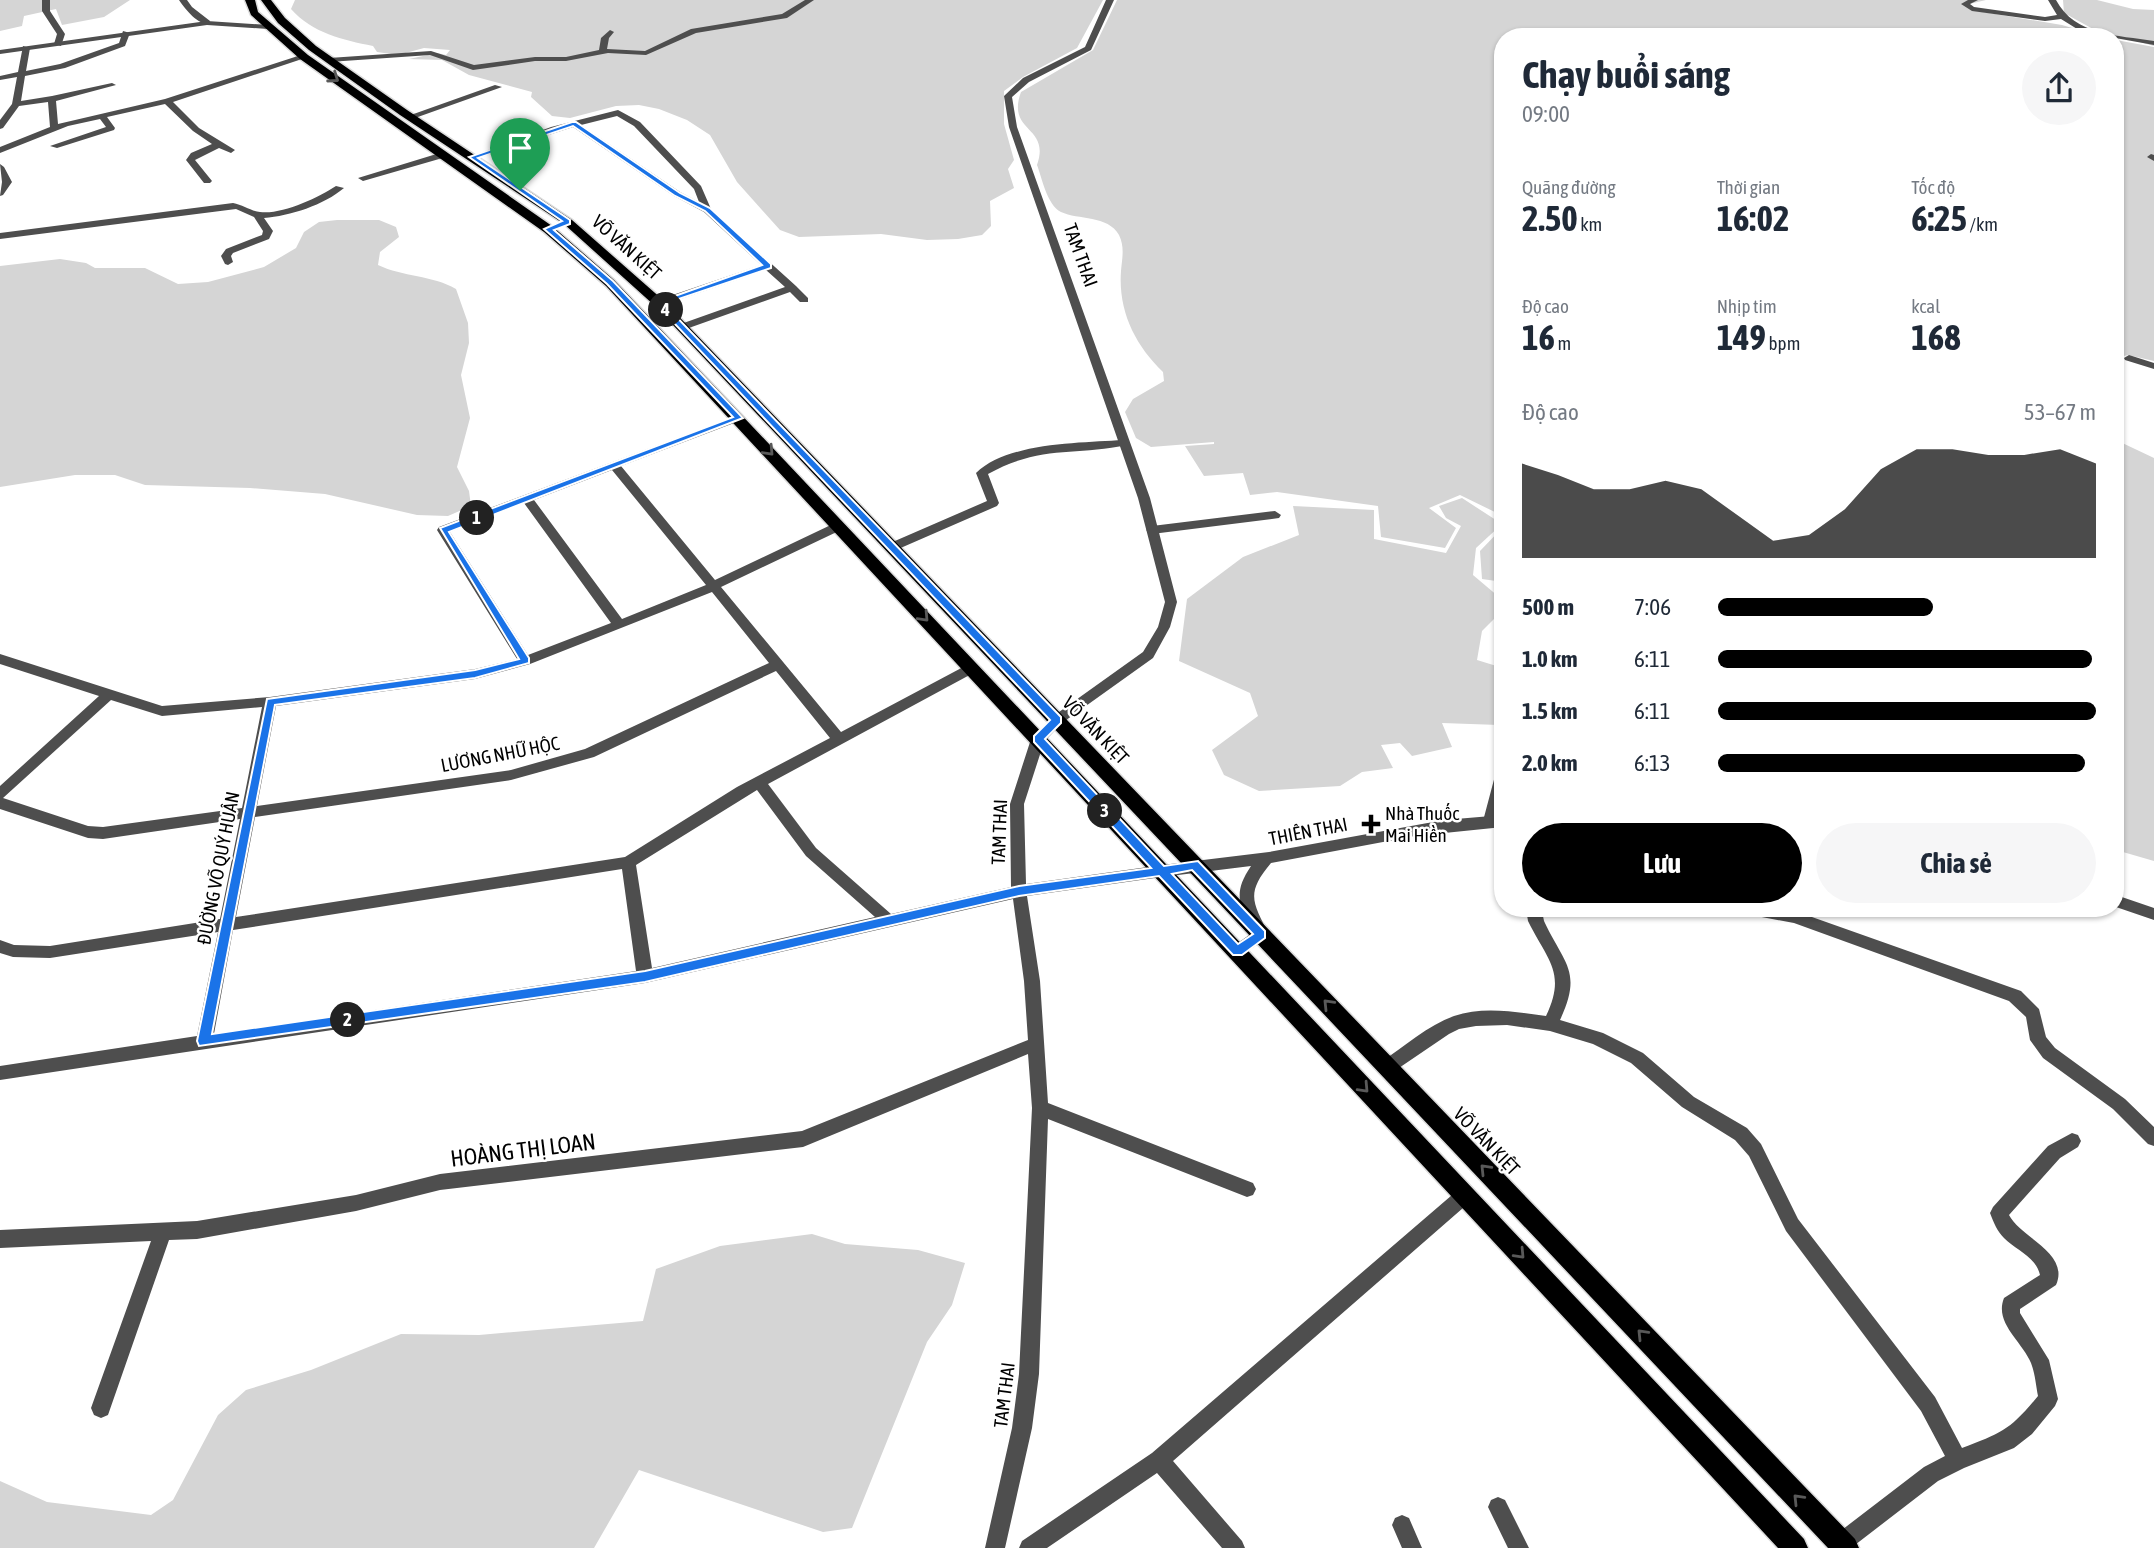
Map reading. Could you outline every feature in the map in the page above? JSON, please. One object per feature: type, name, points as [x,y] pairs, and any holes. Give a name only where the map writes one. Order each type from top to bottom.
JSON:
[{"type":"main road","name":"VÕ VĂN KIỆT","points":[[250,0],[254,13],[304,57],[548,229],[610,282],[1795,1548]]},
{"type":"main road","name":"VÕ VĂN KIỆT","points":[[266,0],[273,14],[329,60],[568,222],[659,303],[1843,1546]]},
{"type":"main road","points":[[268,27],[283,23]]},
{"type":"main road","points":[[421,139],[438,133]]},
{"type":"main road","points":[[548,229],[568,222]]},
{"type":"street","points":[[46,0],[46,11],[61,34],[58,44]]},
{"type":"street","points":[[183,0],[188,9],[207,23]]},
{"type":"street","points":[[329,60],[431,52],[473,68],[535,59],[566,59],[603,52],[653,51],[694,31],[780,17],[810,0]]},
{"type":"street","name":"TAM THAI","points":[[995,1548],[1022,1428],[1029,1374],[1040,1108],[1032,981],[1019,891],[1017,804],[1038,739],[1057,720],[1148,655],[1158,642],[1171,602],[1152,530],[1013,127],[1008,104],[1009,96],[1026,80],[1088,48],[1110,0]]},
{"type":"street","points":[[1974,0],[1965,4],[1972,9],[2038,18],[2060,17],[2080,28]]},
{"type":"street","points":[[2052,0],[2060,17]]},
{"type":"street","points":[[0,52],[207,23],[268,27]]},
{"type":"street","points":[[603,52],[605,38],[610,32]]},
{"type":"street","points":[[0,78],[62,66],[119,46],[124,43],[126,33]]},
{"type":"street","points":[[2124,38],[2154,43]]},
{"type":"street","points":[[1,125],[16,104],[26,48]]},
{"type":"street","points":[[0,150],[54,128],[167,101],[304,57]]},
{"type":"street","points":[[16,104],[112,85]]},
{"type":"street","points":[[412,116],[498,87]]},
{"type":"street","points":[[52,99],[54,128]]},
{"type":"street","points":[[167,101],[181,119],[218,145],[231,150]]},
{"type":"street","points":[[473,157],[574,124],[618,113],[637,124],[698,188],[707,210]]},
{"type":"street","points":[[54,146],[111,128],[103,117]]},
{"type":"street","points":[[574,124],[677,194],[707,210],[804,300]]},
{"type":"street","points":[[207,181],[190,160],[194,155],[218,145]]},
{"type":"street","points":[[363,178],[443,155]]},
{"type":"street","points":[[0,167],[7,182],[0,193]]},
{"type":"street","points":[[0,236],[233,206],[258,215],[299,206],[340,188]]},
{"type":"street","points":[[228,262],[226,256],[229,251],[266,237],[268,231],[258,215]]},
{"type":"street","points":[[659,303],[768,266]]},
{"type":"street","points":[[682,327],[792,288]]},
{"type":"street","points":[[2129,358],[2154,366]]},
{"type":"street","points":[[526,661],[443,530],[738,418]]},
{"type":"street","points":[[892,547],[993,503],[982,473],[989,468],[1038,449],[1123,443]]},
{"type":"street","points":[[615,466],[838,737]]},
{"type":"street","points":[[527,499],[619,624]]},
{"type":"street","points":[[1152,530],[1275,516]]},
{"type":"street","points":[[0,659],[162,711],[270,702],[475,674],[526,661],[714,586],[839,526]]},
{"type":"street","name":"LƯƠNG NHỮ HỘC","points":[[0,803],[96,832],[511,775],[572,760],[715,697],[779,664]]},
{"type":"street","points":[[0,946],[13,951],[50,952],[628,862],[838,737],[972,668]]},
{"type":"street","points":[[0,794],[108,695]]},
{"type":"street","name":"ĐƯỜNG VÕ QUÝ HUÂN","points":[[204,1041],[270,702]]},
{"type":"street","points":[[759,782],[811,852],[887,919]]},
{"type":"street","name":"THIÊN THAI","points":[[0,1073],[645,976],[1019,891],[1194,864],[1266,859],[1370,839],[1494,821]]},
{"type":"street","points":[[1237,952],[1261,935],[1245,900],[1247,880],[1266,859]]},
{"type":"street","points":[[628,862],[645,976]]},
{"type":"street","points":[[2124,904],[2154,914]]},
{"type":"street","points":[[1535,917],[1566,982],[1565,996],[1550,1024]]},
{"type":"street","points":[[1795,917],[2015,996],[2033,1014],[2038,1040],[2049,1053],[2119,1104],[2154,1138]]},
{"type":"street","points":[[1387,1067],[1457,1022],[1507,1018],[1550,1024],[1597,1038],[1637,1058],[1688,1102],[1741,1134],[1755,1150],[1792,1225],[1928,1404],[1958,1460]]},
{"type":"street","name":"HOÀNG THỊ LOAN","points":[[0,1239],[162,1234],[356,1203],[440,1182],[803,1139],[1036,1044]]},
{"type":"street","points":[[1040,1108],[1247,1189]]},
{"type":"street","points":[[1843,1546],[1921,1481],[1958,1460],[2007,1441],[2025,1427],[2048,1399],[2040,1360],[2011,1315],[2011,1304],[2050,1279],[2050,1271],[2043,1260],[2008,1231],[1999,1213],[2054,1152],[2072,1141]]},
{"type":"street","points":[[1030,1548],[1159,1460],[1465,1195]]},
{"type":"street","points":[[101,1408],[162,1234]]},
{"type":"street","points":[[1159,1460],[1235,1548]]},
{"type":"street","points":[[1498,1507],[1519,1548]]},
{"type":"street","points":[[1402,1525],[1412,1548]]},
{"type":"shaded area","points":[[0,0],[130,0],[104,17],[62,25],[56,9],[24,16],[22,26],[0,31]]},
{"type":"shaded area","points":[[295,0],[1103,0],[1077,48],[1023,77],[1004,91],[1004,124],[1014,160],[1008,169],[1014,188],[990,201],[991,226],[982,235],[927,240],[881,234],[799,237],[780,230],[737,182],[710,135],[687,120],[659,109],[639,105],[616,106],[570,118],[552,116],[531,97],[532,92],[469,75],[442,60],[409,59],[437,53],[446,55],[450,50],[424,48],[398,55],[377,52],[373,46],[339,38],[308,24],[291,9]]},
{"type":"shaded area","points":[[1117,0],[1986,0],[1969,4],[1977,11],[2072,28],[1494,28],[1494,512],[1460,495],[1429,508],[1456,528],[1445,548],[1381,537],[1378,506],[1277,492],[1250,495],[1243,473],[1204,476],[1185,446],[1214,442],[1151,447],[1136,438],[1125,412],[1133,399],[1164,381],[1163,372],[1144,350],[1130,326],[1122,300],[1121,240],[1108,224],[1056,209],[1037,165],[1040,152],[1038,142],[1019,115],[1021,92],[1093,50]]},
{"type":"shaded area","points":[[2063,0],[2097,0],[2133,9],[2154,10],[2154,46],[2124,38],[2124,28],[2091,28],[2064,13]]},
{"type":"shaded area","points":[[2124,41],[2154,47],[2154,361],[2124,356]]},
{"type":"shaded area","points":[[379,220],[396,227],[399,237],[380,252],[378,265],[447,284],[456,289],[468,323],[469,343],[461,375],[470,418],[457,467],[469,491],[471,506],[448,516],[417,515],[325,494],[250,488],[145,485],[115,475],[75,475],[0,487],[0,266],[60,259],[86,263],[95,268],[145,268],[178,284],[208,282],[264,267],[296,248],[304,232],[319,222]]},
{"type":"shaded area","points":[[2124,444],[2154,458],[2154,861],[2124,852]]},
{"type":"shaded area","points":[[1462,498],[1494,519],[1494,531],[1476,548],[1473,575],[1494,593],[1494,619],[1482,631],[1477,660],[1494,665],[1494,725],[1442,723],[1452,747],[1412,756],[1400,743],[1381,745],[1393,768],[1362,772],[1340,786],[1259,791],[1224,775],[1212,750],[1258,716],[1250,693],[1179,661],[1187,599],[1243,557],[1299,535],[1293,506],[1374,510],[1374,539],[1446,553],[1461,526],[1446,518],[1439,506]]},
{"type":"shaded area","points":[[1494,536],[1494,581],[1482,579],[1480,551]]},
{"type":"shaded area","points":[[812,1234],[845,1244],[918,1250],[965,1263],[952,1305],[927,1342],[852,1528],[823,1532],[639,1470],[594,1548],[0,1548],[0,1481],[47,1502],[151,1515],[173,1500],[218,1415],[246,1390],[311,1370],[401,1334],[479,1335],[643,1321],[656,1269],[720,1246]]},
{"type":"place","name":"Nhà Thuốc Mai Hiền","points":[[1371,824]]},
{"type":"route","points":[[520,190],[473,157],[574,124],[677,194],[707,210],[768,266],[659,303],[1057,720],[1038,739],[1162,871],[1237,952],[1261,935],[1194,864],[1162,871],[1019,891],[645,976],[204,1041],[270,702],[475,674],[526,661],[443,530],[738,418],[610,282],[548,229],[568,222],[520,190]]}]
